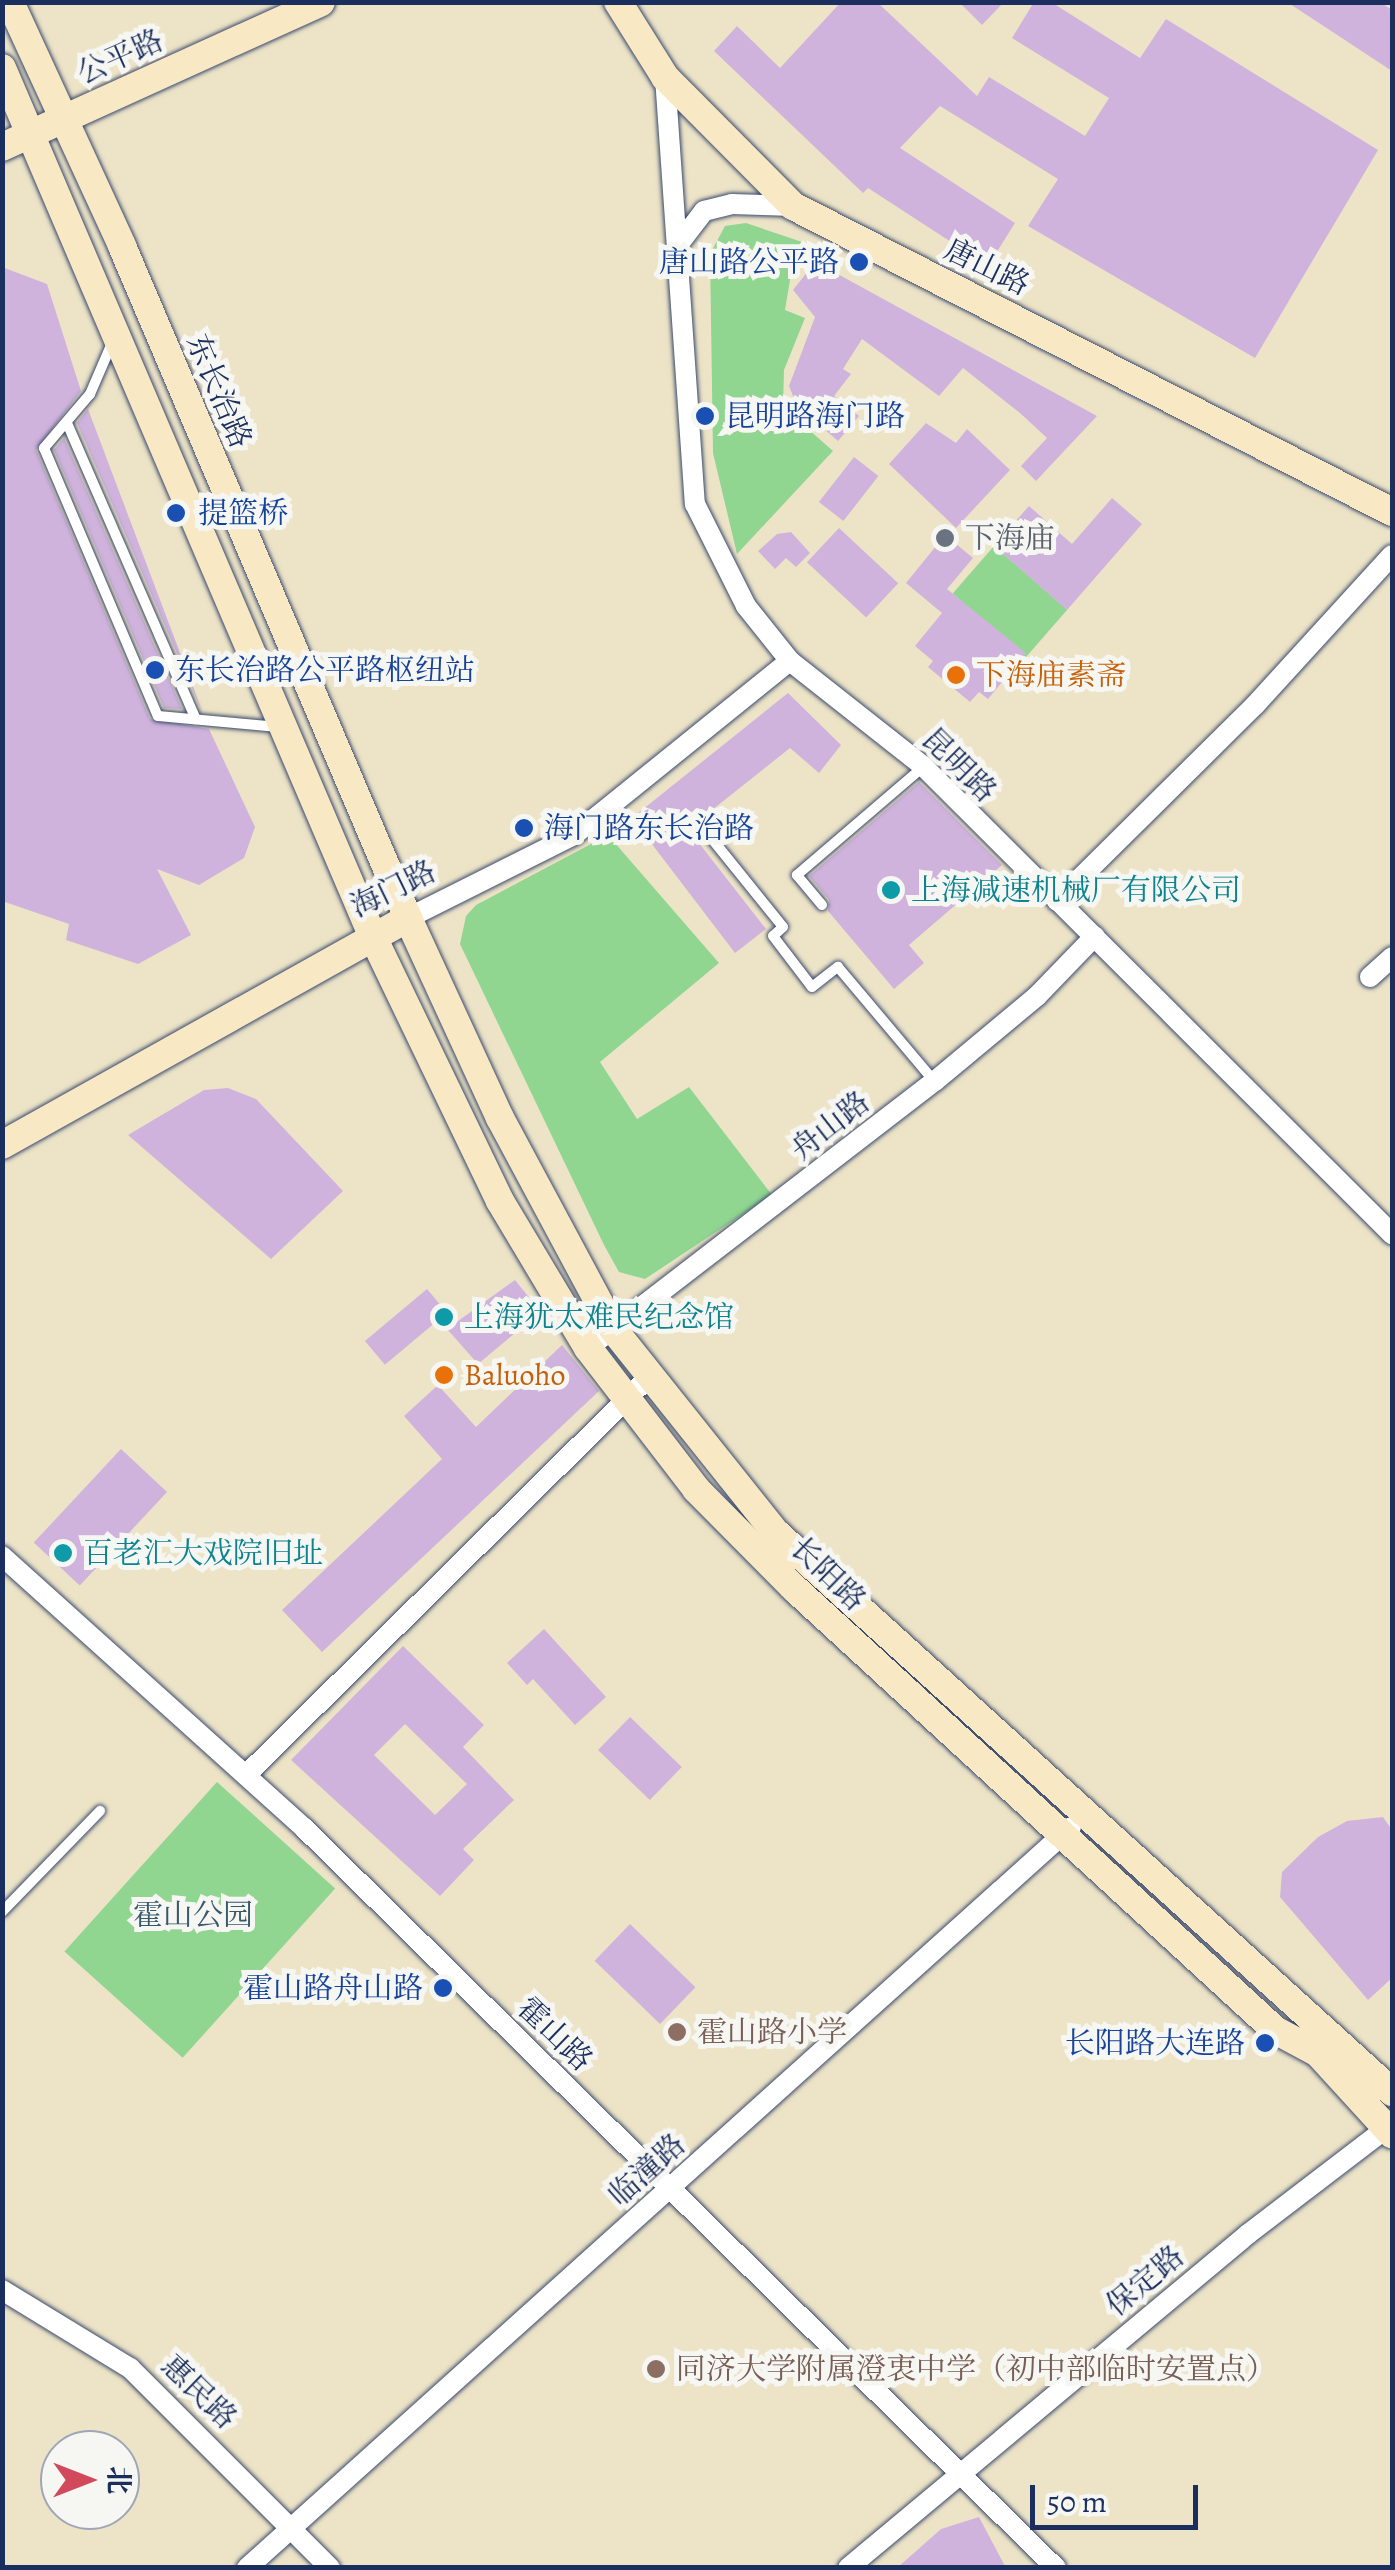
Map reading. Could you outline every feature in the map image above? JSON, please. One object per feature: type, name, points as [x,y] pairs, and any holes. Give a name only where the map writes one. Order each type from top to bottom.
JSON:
[{"type":"main road","name":"东长治路","points":[[10,2],[408,918]]},
{"type":"main road","name":"公平路","points":[[2,148],[320,2]]},
{"type":"main road","name":"唐山路","points":[[618,2],[665,76],[793,206],[1392,512]]},
{"type":"main road","points":[[2,68],[372,935]]},
{"type":"main road","name":"海门路","points":[[2,1145],[408,918]]},
{"type":"main road","name":"长阳路","points":[[408,918],[500,1118],[613,1329],[774,1531],[1076,1823],[1275,2030],[1318,2054],[1391,2129]]},
{"type":"main road","name":"长阳路","points":[[372,935],[500,1201],[588,1348],[696,1489],[794,1588],[1392,2092]]},
{"type":"street","name":"昆明路","points":[[665,76],[695,504],[720,564],[790,660],[923,766],[1390,1226]]},
{"type":"street","points":[[678,246],[704,211],[732,204],[793,206]]},
{"type":"street","points":[[1057,901],[1255,706],[1392,555]]},
{"type":"street","name":"海门路","points":[[408,918],[574,835],[790,660]]},
{"type":"street","name":"舟山路","points":[[588,1348],[935,1082],[1037,996],[1095,936]]},
{"type":"street","points":[[1370,977],[1392,957]]},
{"type":"street","points":[[246,1775],[649,1377]]},
{"type":"street","name":"霍山路","points":[[2,1556],[246,1775],[1056,2568]]},
{"type":"street","name":"临潼路","points":[[247,2568],[1076,1823]]},
{"type":"street","name":"保定路","points":[[848,2568],[959,2474],[1391,2129]]},
{"type":"street","name":"惠民路","points":[[2,2290],[130,2368],[330,2568]]},
{"type":"lane","points":[[116,332],[90,394],[44,448],[152,704],[158,716],[284,727]]},
{"type":"lane","points":[[67,423],[196,719]]},
{"type":"lane","points":[[822,905],[797,876],[923,766]]},
{"type":"lane","points":[[708,834],[783,927],[773,936],[812,987],[838,967],[935,1082]]},
{"type":"lane","points":[[2,1912],[100,1811]]},
{"type":"green space","points":[[746,223],[808,244],[791,274],[785,310],[805,318],[784,370],[783,407],[833,451],[737,554],[713,453],[710,254],[725,226]]},
{"type":"green space","points":[[994,546],[1067,610],[1026,657],[953,594]]},
{"type":"green space","points":[[608,835],[719,963],[600,1062],[637,1119],[689,1087],[772,1195],[645,1279],[619,1272],[604,1245],[460,944],[466,916],[476,905]]},
{"type":"green space","name":"霍山公园","points":[[217,1782],[335,1888],[183,2058],[64,1951]]},
{"type":"building","points":[[841,2],[877,2],[977,96],[989,77],[1085,136],[1109,98],[1012,38],[1034,2],[1051,2],[1140,58],[1166,19],[1378,150],[1255,358],[1028,226],[1058,179],[940,106],[900,148],[1015,223],[988,266],[868,188],[863,193],[714,51],[737,26],[780,68]]},
{"type":"building","points":[[959,2],[1004,2],[982,25]]},
{"type":"building","points":[[1287,2],[1380,2],[1392,10],[1392,71]]},
{"type":"building","points":[[2,267],[47,284],[81,391],[36,450],[150,719],[209,729],[255,827],[244,858],[199,885],[157,869],[191,935],[138,964],[66,940],[69,924],[2,901]]},
{"type":"building","points":[[808,271],[831,279],[834,272],[1097,416],[1036,481],[1021,466],[1047,438],[1020,413],[963,368],[939,396],[862,339],[843,369],[851,374],[834,396],[859,416],[838,441],[797,406],[789,386],[815,317],[793,290]]},
{"type":"building","points":[[88,409],[202,711],[77,423]]},
{"type":"building","points":[[926,423],[956,443],[967,429],[1010,470],[956,528],[889,464]]},
{"type":"building","points":[[64,438],[182,709],[164,708],[54,450]]},
{"type":"building","points":[[854,457],[878,476],[843,521],[819,502]]},
{"type":"building","points":[[1112,498],[1142,524],[1067,610],[994,546],[1029,506],[1072,544]]},
{"type":"building","points":[[839,528],[898,583],[866,618],[807,562]]},
{"type":"building","points":[[791,532],[810,553],[796,567],[786,558],[775,569],[758,551],[777,534]]},
{"type":"building","points":[[945,535],[973,558],[947,589],[1026,653],[988,699],[979,692],[970,702],[928,667],[933,661],[915,646],[942,613],[906,583]]},
{"type":"building","points":[[788,693],[841,745],[819,773],[790,748],[688,829],[766,929],[735,953],[632,818]]},
{"type":"building","name":"上海减速机械厂有限公司","points":[[919,782],[1002,865],[909,945],[924,963],[894,989],[828,911],[829,900],[809,876]]},
{"type":"building","points":[[228,1088],[256,1099],[343,1191],[271,1259],[128,1135],[204,1090]]},
{"type":"building","points":[[515,1280],[535,1305],[510,1326],[515,1333],[478,1364],[447,1329]]},
{"type":"building","points":[[427,1289],[447,1313],[385,1365],[365,1341]]},
{"type":"building","points":[[562,1345],[599,1391],[322,1652],[282,1610],[442,1459],[404,1416],[438,1385],[476,1427]]},
{"type":"building","points":[[121,1449],[167,1492],[80,1586],[34,1543]]},
{"type":"building","points":[[544,1629],[606,1697],[575,1725],[533,1679],[527,1685],[507,1663]]},
{"type":"building","points":[[403,1646],[484,1725],[463,1747],[514,1800],[463,1849],[474,1860],[440,1896],[291,1760]],"holes":[[[405,1724],[467,1784],[435,1815],[374,1755]]]},
{"type":"building","points":[[630,1717],[682,1767],[650,1800],[598,1750]]},
{"type":"building","points":[[1383,1817],[1392,1830],[1392,1978],[1368,2000],[1280,1897],[1282,1872],[1318,1837],[1347,1821]]},
{"type":"building","points":[[630,1924],[695,1987],[660,2024],[595,1961]]},
{"type":"building","points":[[979,2517],[1006,2568],[897,2568],[941,2529]]},
{"type":"place","name":"唐山路公平路","points":[[859,262]]},
{"type":"place","name":"昆明路海门路","points":[[705,416]]},
{"type":"place","name":"提篮桥","points":[[176,513]]},
{"type":"place","name":"下海庙","points":[[945,538]]},
{"type":"place","name":"东长治路公平路枢纽站","points":[[155,670]]},
{"type":"place","name":"下海庙素斋","points":[[956,675]]},
{"type":"place","name":"海门路东长治路","points":[[524,828]]},
{"type":"place","name":"上海减速机械厂有限公司","points":[[891,890]]},
{"type":"place","name":"上海犹太难民纪念馆","points":[[444,1317]]},
{"type":"place","name":"Baluoho","points":[[444,1375]]},
{"type":"place","name":"百老汇大戏院旧址","points":[[63,1553]]},
{"type":"place","name":"霍山路舟山路","points":[[443,1988]]},
{"type":"place","name":"霍山路小学","points":[[677,2032]]},
{"type":"place","name":"长阳路大连路","points":[[1265,2043]]},
{"type":"place","name":"同济大学附属澄衷中学（初中部临时安置点）","points":[[656,2369]]}]
